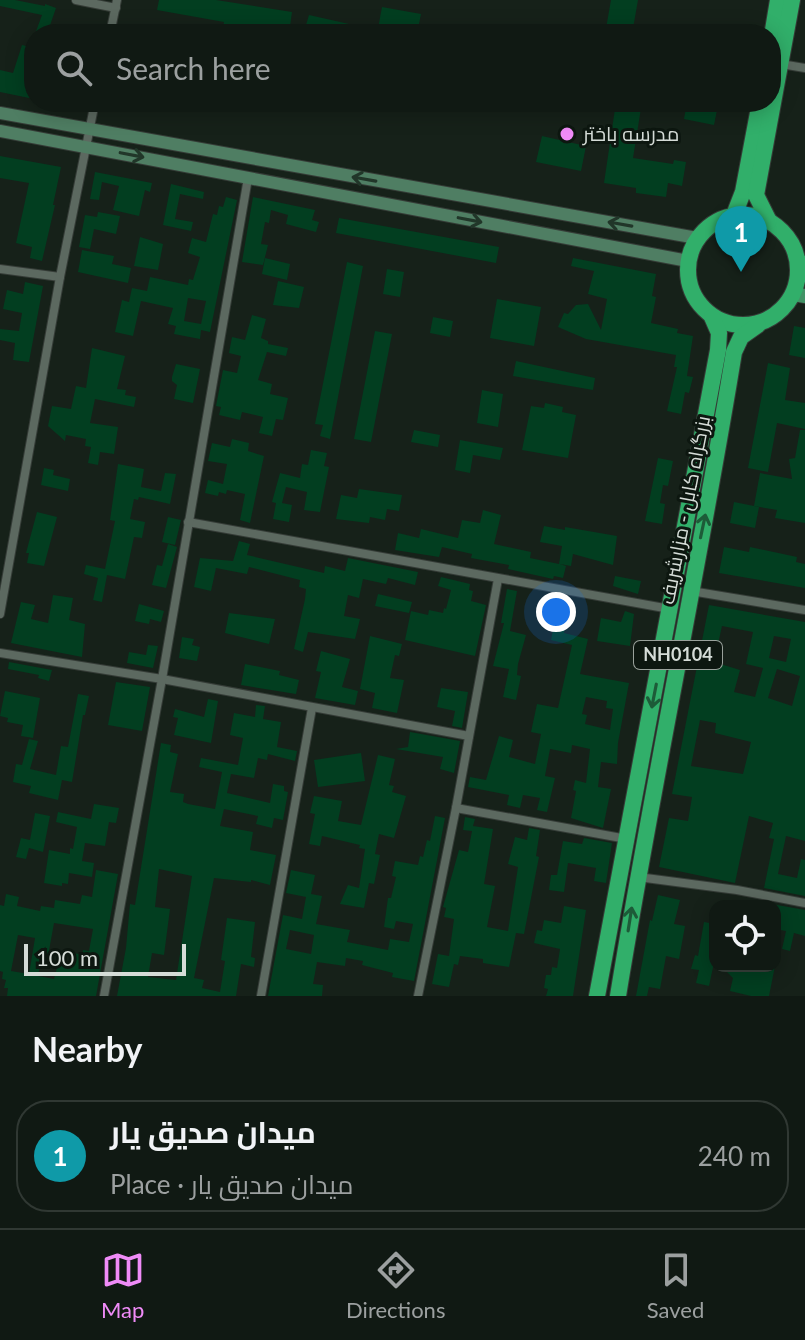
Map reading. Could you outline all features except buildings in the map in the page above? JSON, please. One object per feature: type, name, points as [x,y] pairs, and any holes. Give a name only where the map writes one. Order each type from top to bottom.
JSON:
[{"type":"highway","points":[[774,24],[778,0]]},
{"type":"highway","name":"NH0104","points":[[781,59],[792,0]]},
{"type":"highway","points":[[734,215],[743,192],[758,112]]},
{"type":"highway","name":"NH0104","points":[[758,325],[779,313],[799,295],[798,278],[802,262],[783,231],[769,221],[756,195],[771,112]]},
{"type":"highway","points":[[688,261],[697,238],[718,220],[734,215],[752,215],[769,221]]},
{"type":"highway","name":"NH0104","points":[[688,261],[692,293],[712,317]]},
{"type":"highway","points":[[712,317],[726,324],[758,325]]},
{"type":"highway","name":"بزرگراه کابل - مزارشریف","points":[[597,996],[718,350],[719,333],[712,317]]},
{"type":"highway","name":"بزرگراه کابل - مزارشریف","points":[[618,996],[734,352],[741,337],[758,325]]},
{"type":"main road","points":[[0,113],[697,238]]},
{"type":"main road","points":[[0,131],[688,261]]},
{"type":"street","points":[[76,0],[116,4],[112,24]]},
{"type":"street","points":[[781,64],[805,68]]},
{"type":"street","points":[[0,614],[93,112]]},
{"type":"street","points":[[104,996],[248,178]]},
{"type":"street","points":[[0,269],[60,277]]},
{"type":"street","points":[[188,522],[670,609]]},
{"type":"street","points":[[418,996],[498,579]]},
{"type":"street","points":[[690,590],[805,610]]},
{"type":"street","points":[[0,653],[162,679],[469,736]]},
{"type":"street","points":[[261,996],[312,708]]},
{"type":"street","points":[[456,808],[627,839]]},
{"type":"street","points":[[637,877],[737,890],[805,903]]},
{"type":"place","name":"مدرسه باختر","points":[[567,134]]},
{"type":"place","name":"میدان صدیق یار","points":[[741,272]]}]
